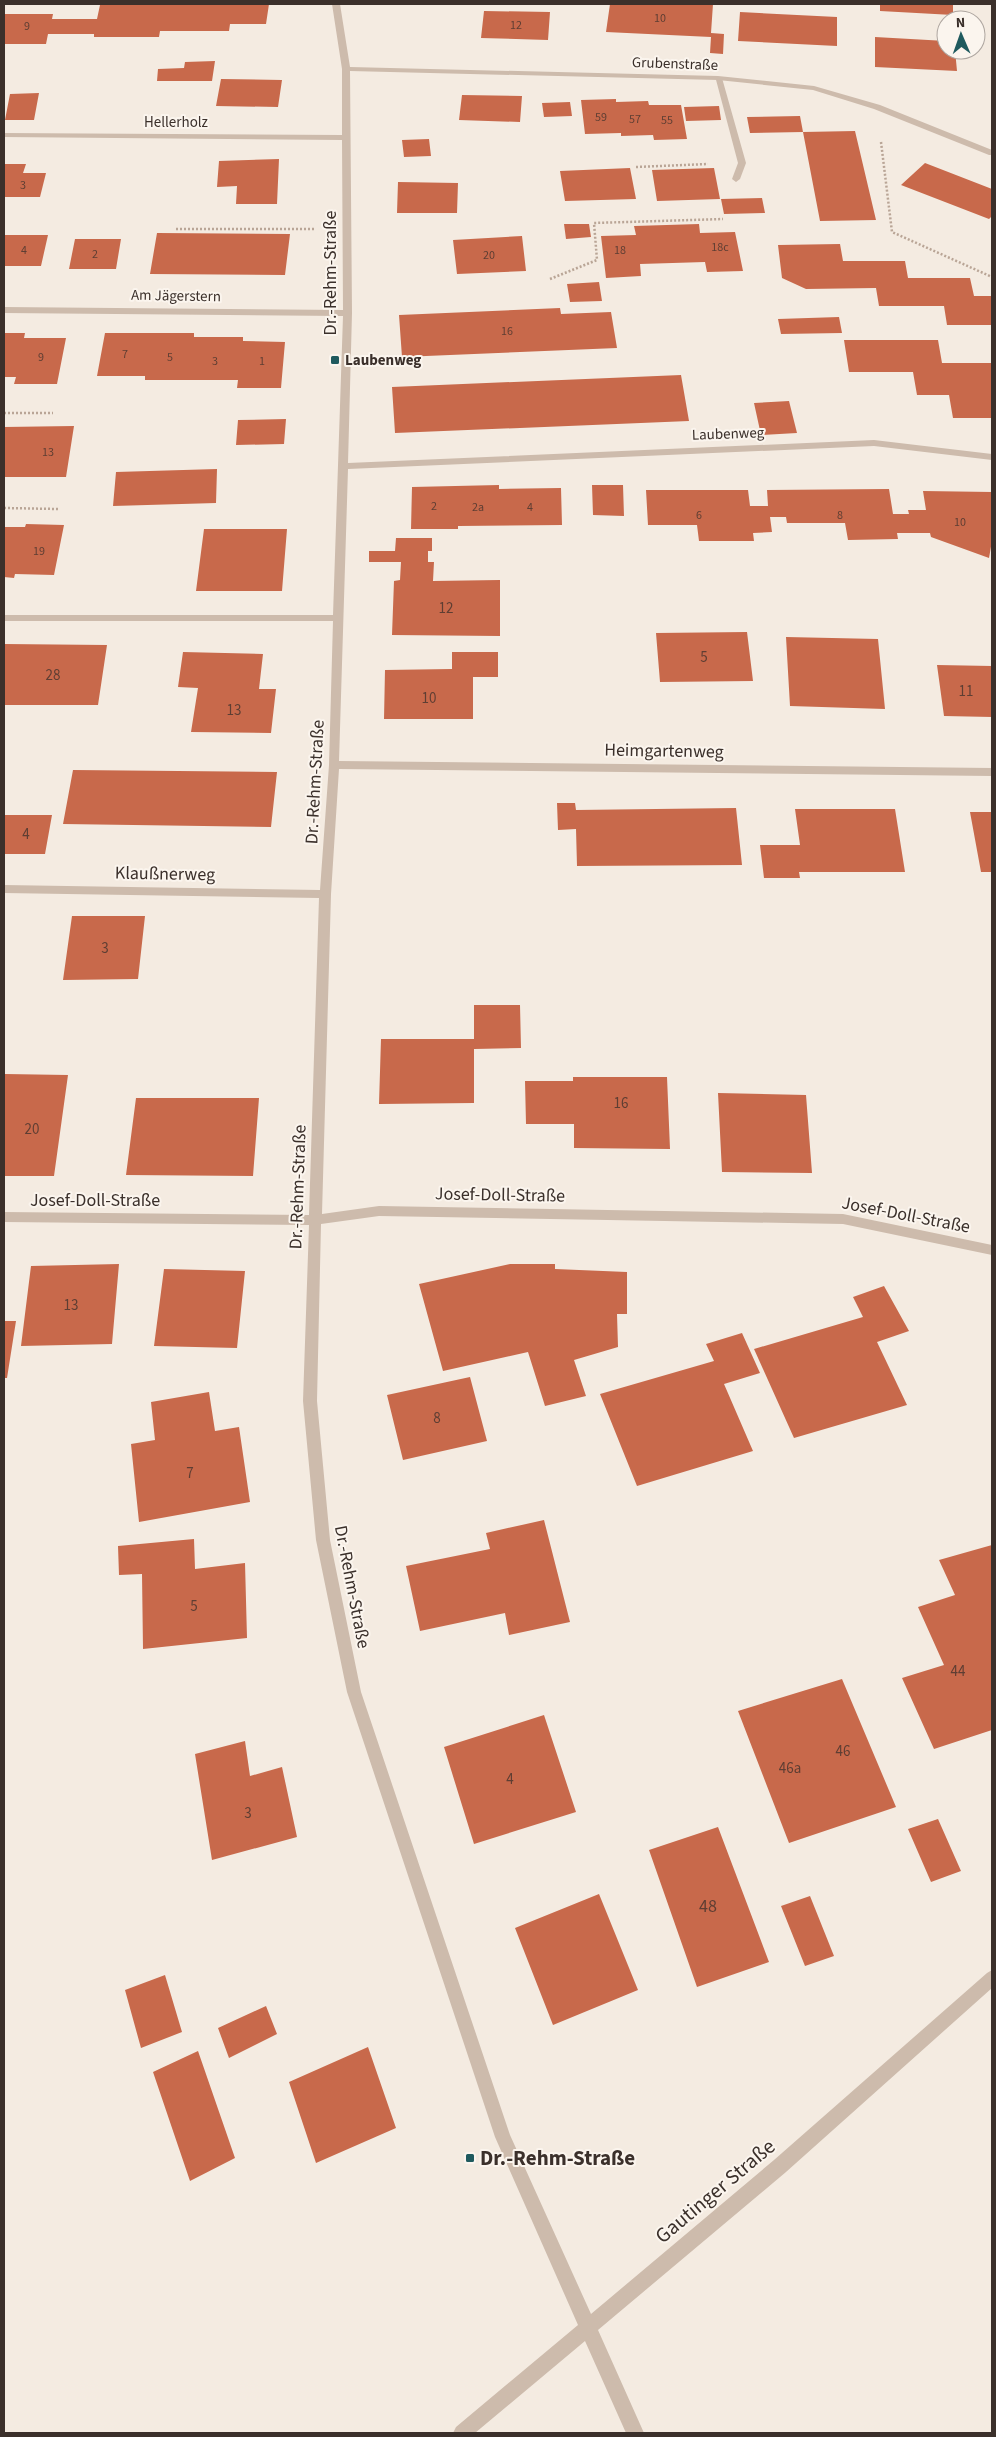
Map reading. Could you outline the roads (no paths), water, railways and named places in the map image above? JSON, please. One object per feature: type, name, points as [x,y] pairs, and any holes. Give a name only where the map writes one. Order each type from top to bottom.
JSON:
[{"type":"street","name":"Dr.-Rehm-Straße","points":[[336,4],[346,69],[348,313],[334,765],[325,894],[310,1401],[314,1463],[323,1540],[354,1692],[504,2137],[635,2433]]},
{"type":"street","name":"Grubenstraße","points":[[346,69],[718,78],[814,88],[877,107],[992,153]]},
{"type":"street","points":[[718,78],[742,163],[736,179]]},
{"type":"street","name":"Hellerholz","points":[[4,135],[347,138]]},
{"type":"street","name":"Am Jägerstern","points":[[4,310],[348,313]]},
{"type":"street","name":"Laubenweg","points":[[344,466],[874,443],[992,458]]},
{"type":"street","points":[[4,618],[339,618]]},
{"type":"street","name":"Heimgartenweg","points":[[334,765],[992,772]]},
{"type":"street","name":"Klaußnerweg","points":[[4,889],[325,894]]},
{"type":"street","name":"Josef-Doll-Straße","points":[[4,1217],[314,1220],[379,1211],[843,1219],[992,1250]]},
{"type":"street","name":"Gautinger Straße","points":[[462,2433],[780,2166],[992,1978]]},
{"type":"place","name":"Laubenweg","points":[[335,360]]},
{"type":"place","name":"Dr.-Rehm-Straße","points":[[470,2158]]}]
